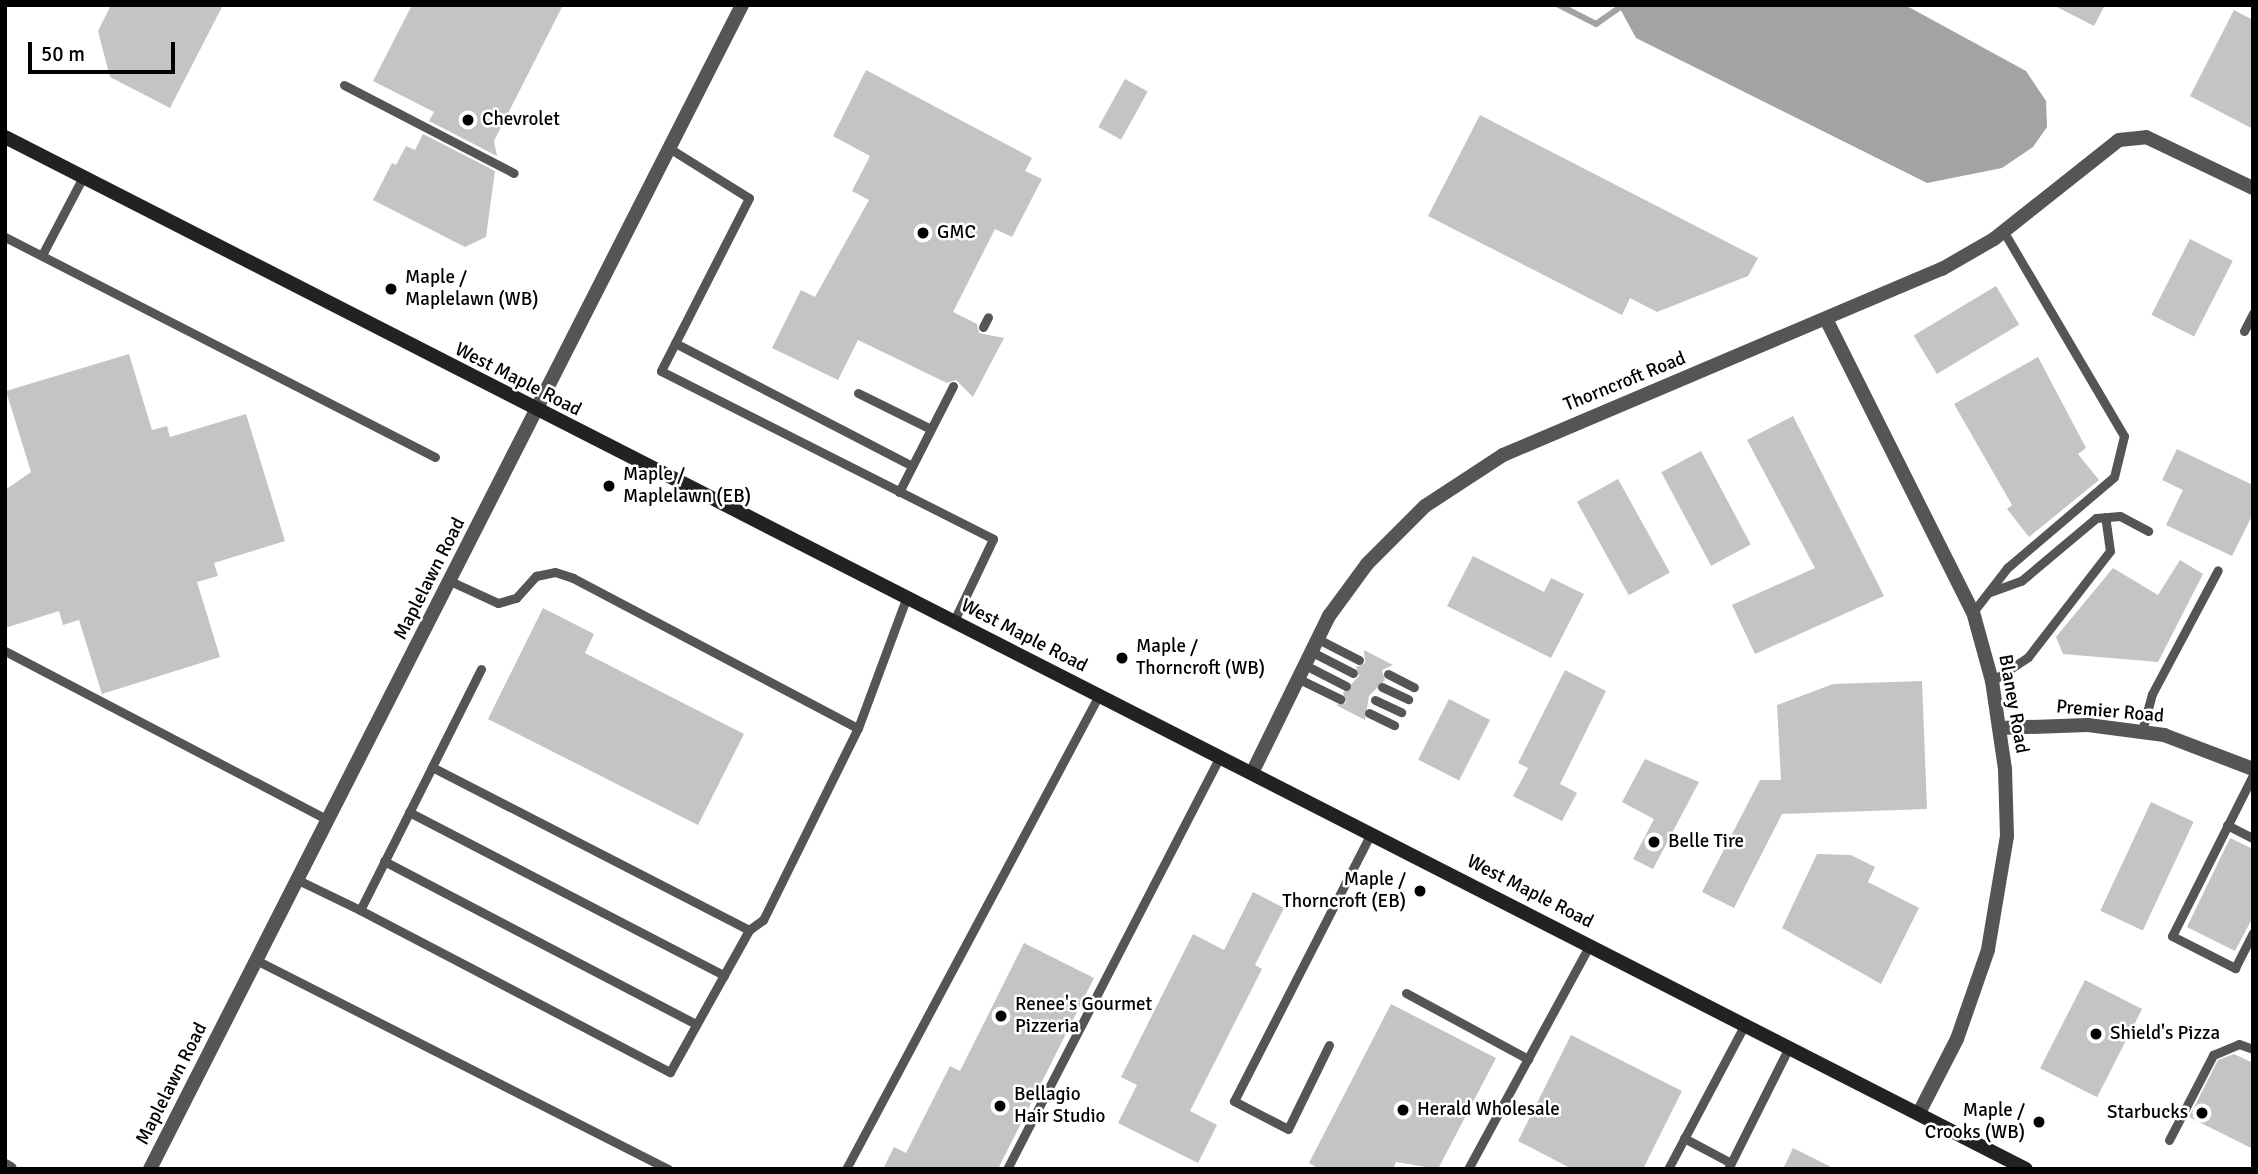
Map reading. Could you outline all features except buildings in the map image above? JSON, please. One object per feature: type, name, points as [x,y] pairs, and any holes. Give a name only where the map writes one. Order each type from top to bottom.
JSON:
[{"type":"main road","name":"West Maple Road","points":[[5,138],[953,623],[1590,944],[2026,1169]]},
{"type":"street","name":"Maplelawn Road","points":[[150,1169],[742,5]]},
{"type":"street","name":"Thorncroft Road","points":[[1252,773],[1308,659],[1385,543],[1461,479],[1545,434],[1827,321],[1942,269],[2004,232],[2119,140],[2146,137],[2253,188]]},
{"type":"street","name":"Blaney Road","points":[[1827,321],[1973,612],[1992,681],[2000,728],[2007,836],[1988,950],[1957,1039],[1920,1113]]},
{"type":"street","name":"Premier Road","points":[[2000,728],[2142,731],[2184,740],[2253,769]]},
{"type":"lane","points":[[344,85],[514,173]]},
{"type":"lane","points":[[669,148],[749,198],[661,371],[993,539],[953,623]]},
{"type":"lane","points":[[42,255],[83,177]]},
{"type":"lane","points":[[1973,612],[2007,568],[2114,477],[2124,436],[2004,232]]},
{"type":"lane","points":[[5,237],[435,457]]},
{"type":"lane","points":[[2244,331],[2253,313]]},
{"type":"lane","points":[[982,327],[988,317]]},
{"type":"lane","points":[[675,343],[912,466]]},
{"type":"lane","points":[[899,492],[953,386]]},
{"type":"lane","points":[[858,393],[931,429]]},
{"type":"lane","points":[[1988,592],[2021,581],[2096,518],[2120,516],[2148,531]]},
{"type":"lane","points":[[1992,681],[2028,657],[2110,551],[2105,517]]},
{"type":"lane","points":[[2142,731],[2152,694],[2218,569]]},
{"type":"lane","points":[[450,581],[498,603],[516,598],[536,576],[555,572],[573,578],[858,728]]},
{"type":"lane","points":[[298,880],[670,1072],[749,930],[763,920],[858,728],[906,599]]},
{"type":"lane","points":[[5,651],[327,820]]},
{"type":"lane","points":[[1308,659],[1359,660]]},
{"type":"lane","points":[[1308,659],[1353,673]]},
{"type":"lane","points":[[1308,659],[1346,685]]},
{"type":"lane","points":[[1308,659],[1340,699]]},
{"type":"lane","points":[[360,910],[481,669]]},
{"type":"lane","points":[[1388,674],[1414,687]]},
{"type":"lane","points":[[1382,687],[1408,699]]},
{"type":"lane","points":[[846,1169],[1098,695]]},
{"type":"lane","points":[[1375,700],[1401,712]]},
{"type":"lane","points":[[1369,713],[1394,725]]},
{"type":"lane","points":[[1007,1169],[1220,756]]},
{"type":"lane","points":[[432,767],[749,930]]},
{"type":"lane","points":[[2253,775],[2172,936],[2235,968],[2253,933]]},
{"type":"lane","points":[[410,812],[724,975]]},
{"type":"lane","points":[[2227,825],[2253,838]]},
{"type":"lane","points":[[1329,1045],[1288,1129],[1234,1101],[1371,834]]},
{"type":"lane","points":[[384,861],[696,1024]]},
{"type":"lane","points":[[1468,1169],[1590,944]]},
{"type":"lane","points":[[257,960],[668,1169]]},
{"type":"lane","points":[[1406,993],[1528,1059]]},
{"type":"lane","points":[[1668,1169],[1745,1024]]},
{"type":"lane","points":[[2169,1140],[2213,1055],[2239,1044],[2253,1049]]},
{"type":"lane","points":[[1684,1138],[1730,1166],[1789,1047]]},
{"type":"shaded area","points":[[1618,5],[1905,5],[2026,71],[2046,101],[2047,127],[2033,147],[2002,168],[1927,183],[1636,38]]},
{"type":"waterway","points":[[1559,5],[1596,24],[1619,8]]},
{"type":"place","name":"Chevrolet","points":[[468,120]]},
{"type":"place","name":"GMC","points":[[923,233]]},
{"type":"place","name":"Maple / Maplelawn (WB)","points":[[391,289]]},
{"type":"place","name":"Maple / Maplelawn (EB)","points":[[609,486]]},
{"type":"place","name":"Maple / Thorncroft (WB)","points":[[1122,658]]},
{"type":"place","name":"Belle Tire","points":[[1654,842]]},
{"type":"place","name":"Maple / Thorncroft (EB)","points":[[1420,891]]},
{"type":"place","name":"Renee's Gourmet Pizzeria","points":[[1001,1016]]},
{"type":"place","name":"Shield's Pizza","points":[[2096,1034]]},
{"type":"place","name":"Bellagio Hair Studio","points":[[1000,1106]]},
{"type":"place","name":"Herald Wholesale","points":[[1403,1110]]},
{"type":"place","name":"Starbucks","points":[[2202,1113]]},
{"type":"place","name":"Maple / Crooks (WB)","points":[[2039,1122]]}]
